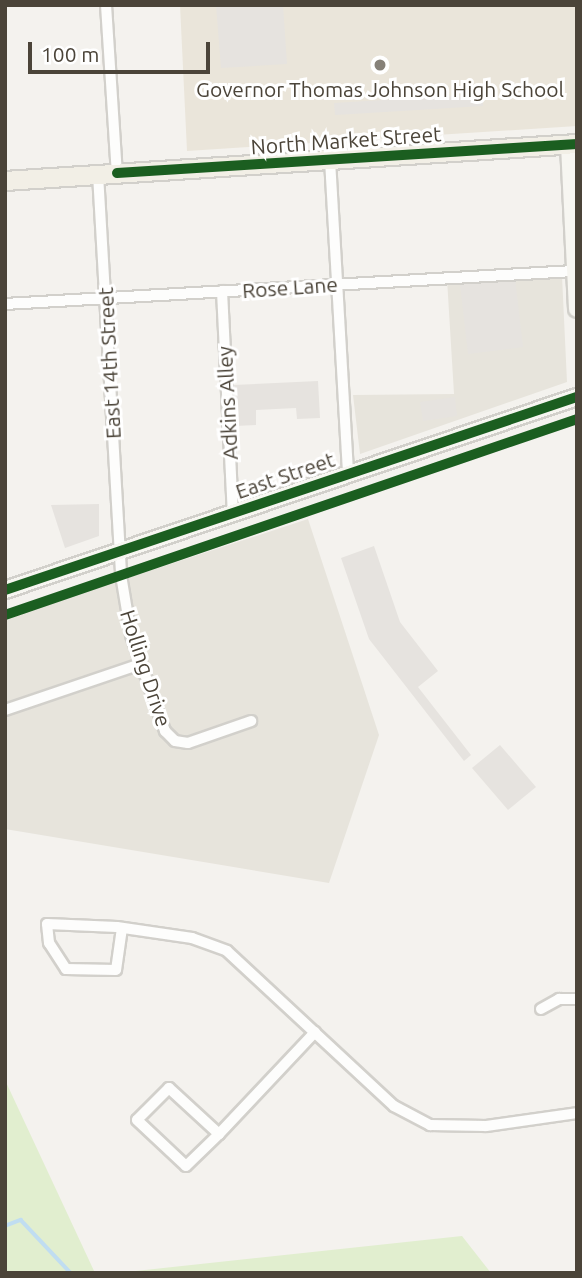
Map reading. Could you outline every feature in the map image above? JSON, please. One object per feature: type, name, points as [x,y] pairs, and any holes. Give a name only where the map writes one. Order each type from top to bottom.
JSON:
[{"type":"main road","name":"North Market Street","points":[[5,181],[573,144]]},
{"type":"main road","points":[[573,144],[577,309]]},
{"type":"main road","name":"East Street","points":[[5,590],[577,397]]},
{"type":"street","points":[[106,5],[117,173]]},
{"type":"street","points":[[330,160],[348,474]]},
{"type":"street","name":"East 14th Street","points":[[98,174],[120,553]]},
{"type":"street","name":"Rose Lane","points":[[5,304],[574,271]]},
{"type":"street","name":"Adkins Alley","points":[[222,291],[233,514]]},
{"type":"street","name":"Holling Drive","points":[[120,553],[124,610],[165,731],[175,741],[188,743],[251,720]]},
{"type":"street","points":[[5,710],[141,664]]},
{"type":"street","points":[[122,928],[116,970],[66,969],[49,943],[47,925],[117,927],[192,938],[228,951],[394,1106],[430,1125],[486,1126],[577,1113]]},
{"type":"street","points":[[541,1009],[559,999],[577,999]]},
{"type":"street","points":[[219,1134],[169,1088],[136,1120],[186,1166],[219,1134],[315,1032]]},
{"type":"shaded area","name":"Governor Thomas Johnson High School","points":[[180,5],[577,5],[577,126],[187,151]]},
{"type":"shaded area","points":[[216,5],[283,5],[287,64],[221,68]]},
{"type":"shaded area","points":[[483,94],[483,106],[335,115],[334,103]]},
{"type":"shaded area","points":[[562,276],[567,382],[360,454],[353,395],[454,394],[447,279]]},
{"type":"shaded area","points":[[515,278],[523,347],[468,354],[460,284]]},
{"type":"shaded area","points":[[318,381],[320,418],[297,419],[296,408],[256,410],[256,425],[235,426],[233,385]]},
{"type":"shaded area","points":[[455,397],[457,416],[423,421],[420,402]]},
{"type":"shaded area","points":[[99,504],[99,536],[65,548],[51,505]]},
{"type":"shaded area","points":[[308,519],[379,735],[329,883],[5,829],[5,618]]},
{"type":"shaded area","points":[[374,546],[400,622],[438,671],[418,687],[471,755],[464,761],[369,639],[341,558]]},
{"type":"shaded area","points":[[500,745],[536,787],[508,810],[472,768]]},
{"type":"green space","points":[[5,1080],[95,1273],[5,1273]]},
{"type":"green space","points":[[462,1236],[491,1273],[117,1273]]},
{"type":"waterway","points":[[5,1226],[21,1220],[71,1273]]},
{"type":"cycle path","points":[[117,173],[577,144]]},
{"type":"cycle path","points":[[5,590],[577,397]]},
{"type":"cycle path","points":[[5,615],[577,419]]},
{"type":"place","name":"Governor Thomas Johnson High School","points":[[380,65]]}]
